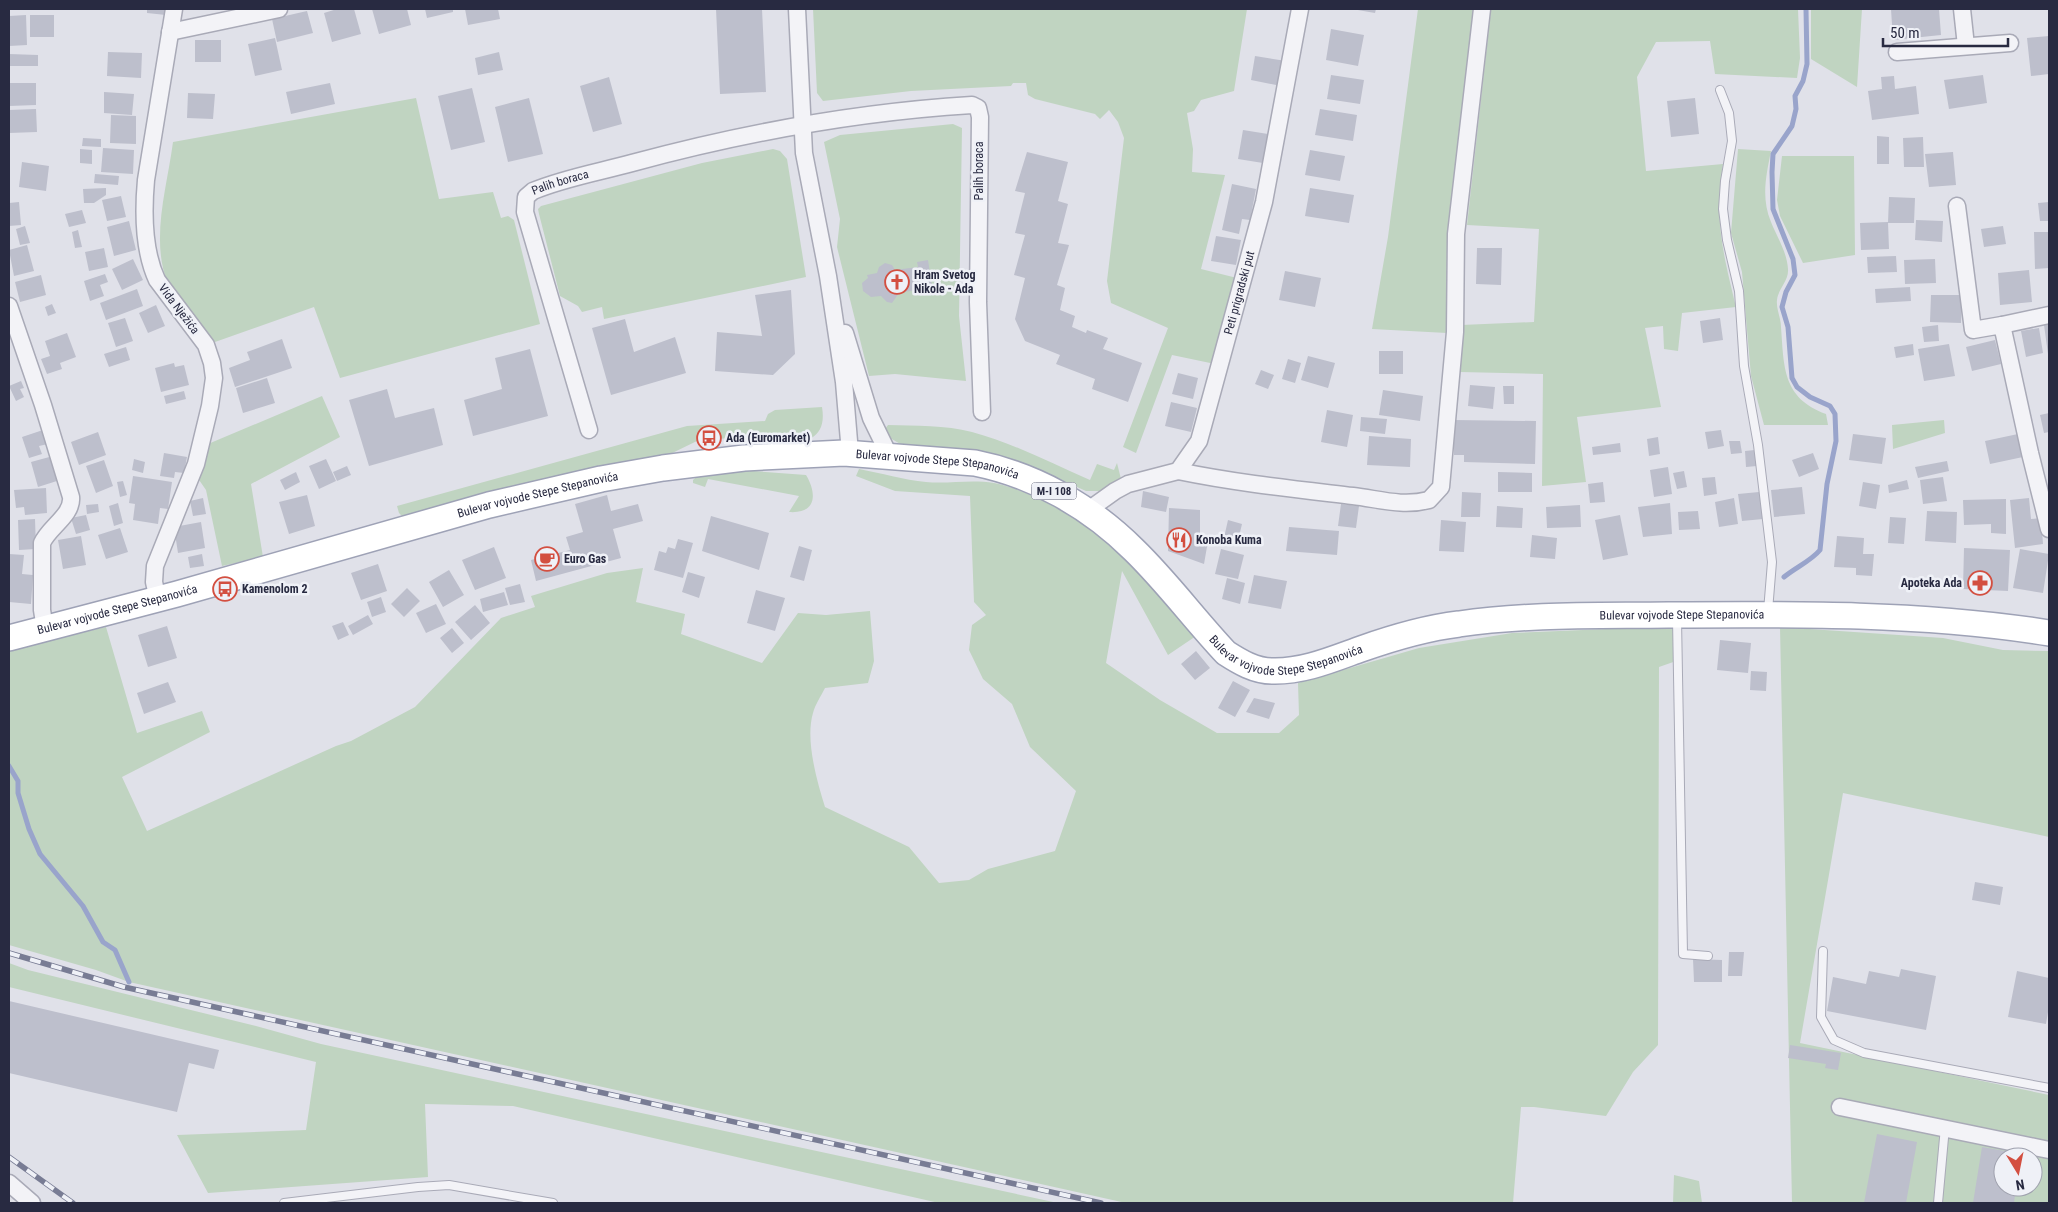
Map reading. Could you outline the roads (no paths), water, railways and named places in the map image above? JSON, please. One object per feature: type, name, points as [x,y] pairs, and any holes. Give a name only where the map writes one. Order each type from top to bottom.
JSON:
[{"type":"main road","name":"Bulevar vojvode Stepe Stepanovića","points":[[9,638],[158,600],[489,505],[601,479],[663,468],[744,458],[850,453],[994,467],[1034,482],[1087,511],[1134,549],[1226,653],[1257,669],[1272,671],[1307,667],[1396,638],[1459,624],[1530,617],[1677,615],[1876,616],[2049,633]]},
{"type":"street","name":"Vida Nježića","points":[[158,600],[154,582],[155,566],[196,464],[210,406],[214,378],[212,363],[206,345],[157,280],[149,253],[144,205],[146,180],[167,65],[174,9]]},
{"type":"street","points":[[170,32],[279,9]]},
{"type":"street","points":[[797,9],[804,153],[828,276],[844,382],[850,453]]},
{"type":"street","name":"Peti prigradski put","points":[[1178,470],[1199,441],[1208,414],[1264,202],[1300,9]]},
{"type":"street","points":[[1087,511],[1128,484],[1178,470],[1234,482],[1401,504],[1429,500],[1441,487],[1454,340],[1456,234],[1482,9]]},
{"type":"street","points":[[1962,9],[1966,46]]},
{"type":"street","points":[[1897,52],[2010,43]]},
{"type":"street","name":"Palih boraca","points":[[589,430],[525,212],[526,197],[533,191],[545,186],[682,149],[803,125],[903,109],[972,105],[978,108],[978,302],[982,412]]},
{"type":"street","points":[[1957,206],[1973,330],[2049,315]]},
{"type":"street","points":[[828,276],[871,418],[889,456]]},
{"type":"street","points":[[9,306],[46,413],[71,497],[70,507],[45,536],[42,543],[42,610],[45,629]]},
{"type":"street","points":[[2002,325],[2049,529]]},
{"type":"street","points":[[1840,1107],[2049,1150]]},
{"type":"street","points":[[9,1183],[32,1203]]},
{"type":"lane","points":[[1720,90],[1729,113],[1732,141],[1725,181],[1723,209],[1727,240],[1739,290],[1744,366],[1758,445],[1772,562],[1767,615]]},
{"type":"lane","points":[[1677,615],[1683,954],[1708,956]]},
{"type":"lane","points":[[1823,951],[1821,1016],[1834,1040],[1864,1053],[2049,1088]]},
{"type":"lane","points":[[1938,1203],[1945,1128]]},
{"type":"lane","points":[[284,1203],[418,1187],[449,1186],[553,1203]]},
{"type":"waterway","points":[[1784,577],[1820,550],[1827,484],[1836,441],[1835,414],[1830,406],[1810,397],[1797,387],[1792,378],[1788,327],[1782,307],[1786,292],[1795,275],[1793,259],[1773,209],[1773,154],[1792,126],[1796,109],[1795,96],[1803,81],[1807,64],[1806,9]]},
{"type":"waterway","points":[[9,766],[18,781],[18,793],[29,829],[40,854],[83,906],[103,942],[115,950],[129,982]]},
{"type":"railway","points":[[9,953],[124,987],[1101,1203]]},
{"type":"railway","points":[[9,1157],[73,1203]]},
{"type":"place","name":"Hram Svetog Nikole - Ada","points":[[897,282]]},
{"type":"place","name":"Ada (Euromarket)","points":[[709,438]]},
{"type":"place","name":"Konoba Kuma","points":[[1179,540]]},
{"type":"place","name":"Euro Gas","points":[[547,559]]},
{"type":"place","name":"Apoteka Ada","points":[[1980,583]]},
{"type":"place","name":"Kamenolom 2","points":[[225,589]]}]
